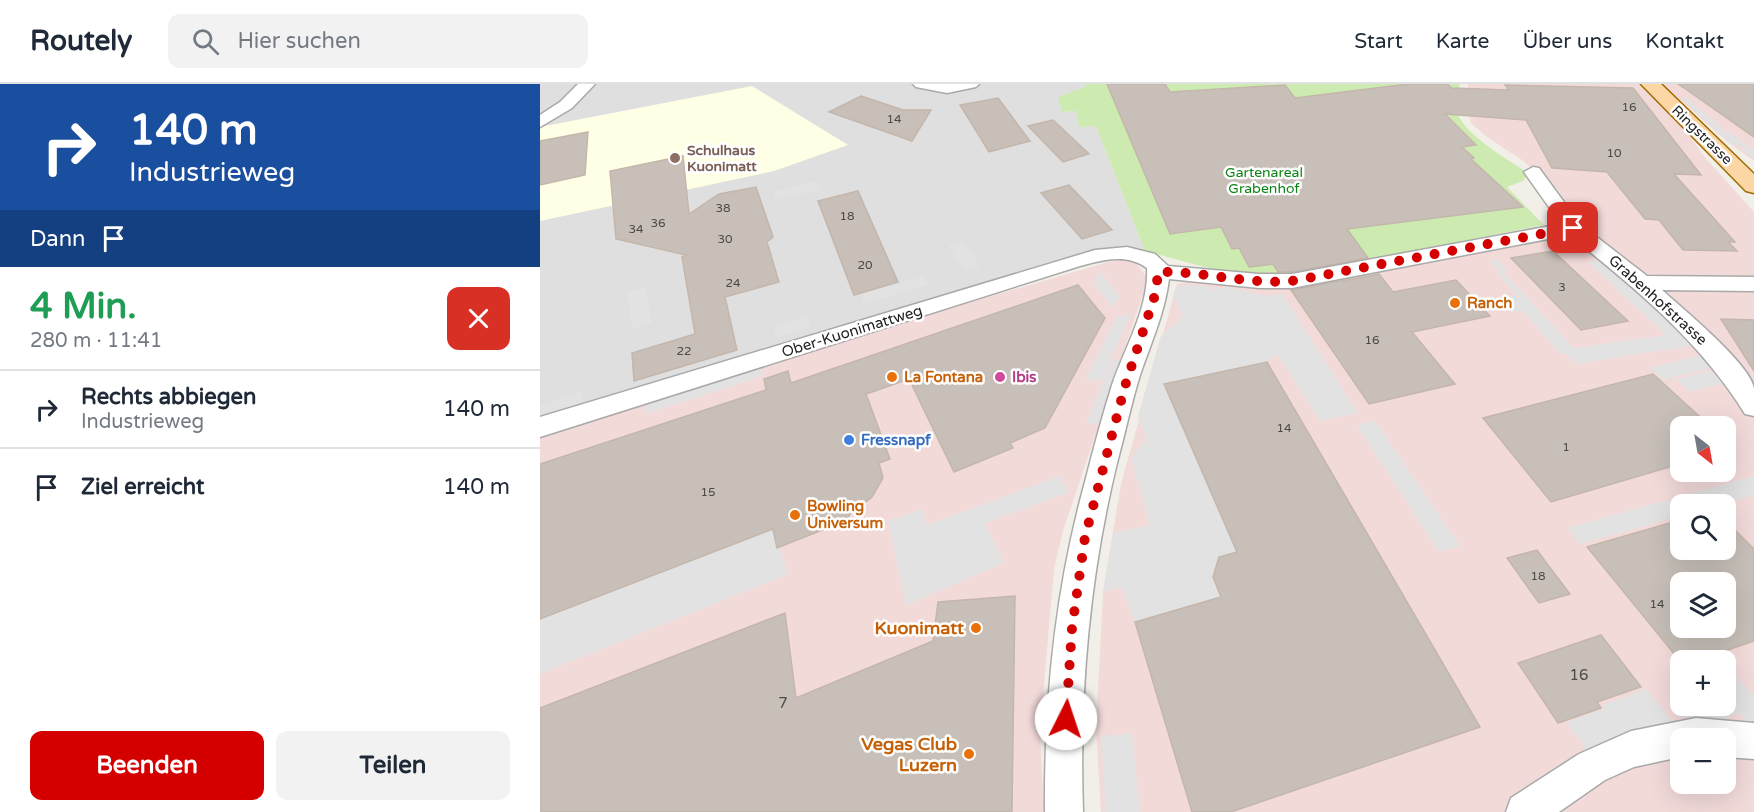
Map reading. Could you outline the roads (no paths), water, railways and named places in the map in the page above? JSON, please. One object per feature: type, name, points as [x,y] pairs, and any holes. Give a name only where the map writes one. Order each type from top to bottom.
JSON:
[{"type":"main road","name":"Ringstrasse","points":[[1650,84],[1754,186]]},
{"type":"street","points":[[540,122],[561,109],[586,86],[605,84]]},
{"type":"street","points":[[921,84],[947,88],[971,84]]},
{"type":"street","name":"Grabenhofstrasse","points":[[1533,172],[1573,228],[1642,283],[1712,349],[1735,377],[1754,407]]},
{"type":"street","points":[[1065,812],[1064,741],[1071,640],[1085,537],[1125,386],[1156,292],[1158,272],[1201,272],[1266,283],[1292,281],[1573,228]]},
{"type":"street","name":"Ober-Kuonimattweg","points":[[540,427],[1096,255],[1130,252],[1146,256],[1157,265],[1158,272]]},
{"type":"street","points":[[1642,283],[1754,284]]},
{"type":"street","points":[[1736,739],[1754,741]]},
{"type":"street","points":[[1526,812],[1592,767],[1631,749],[1670,741]]},
{"type":"place","name":"Schulhaus Kuonimatt","points":[[675,158]]},
{"type":"place","name":"Ranch","points":[[1455,303]]},
{"type":"place","name":"La Fontana","points":[[892,377]]},
{"type":"place","name":"Ibis","points":[[1000,377]]},
{"type":"place","name":"Fressnapf","points":[[849,440]]},
{"type":"place","name":"Bowling Universum","points":[[795,515]]},
{"type":"place","name":"Kuonimatt","points":[[976,628]]},
{"type":"place","name":"Vegas Club Luzern","points":[[969,754]]},
{"type":"park label","name":"Gartenareal Grabenhof","points":[[1264,180]]}]
